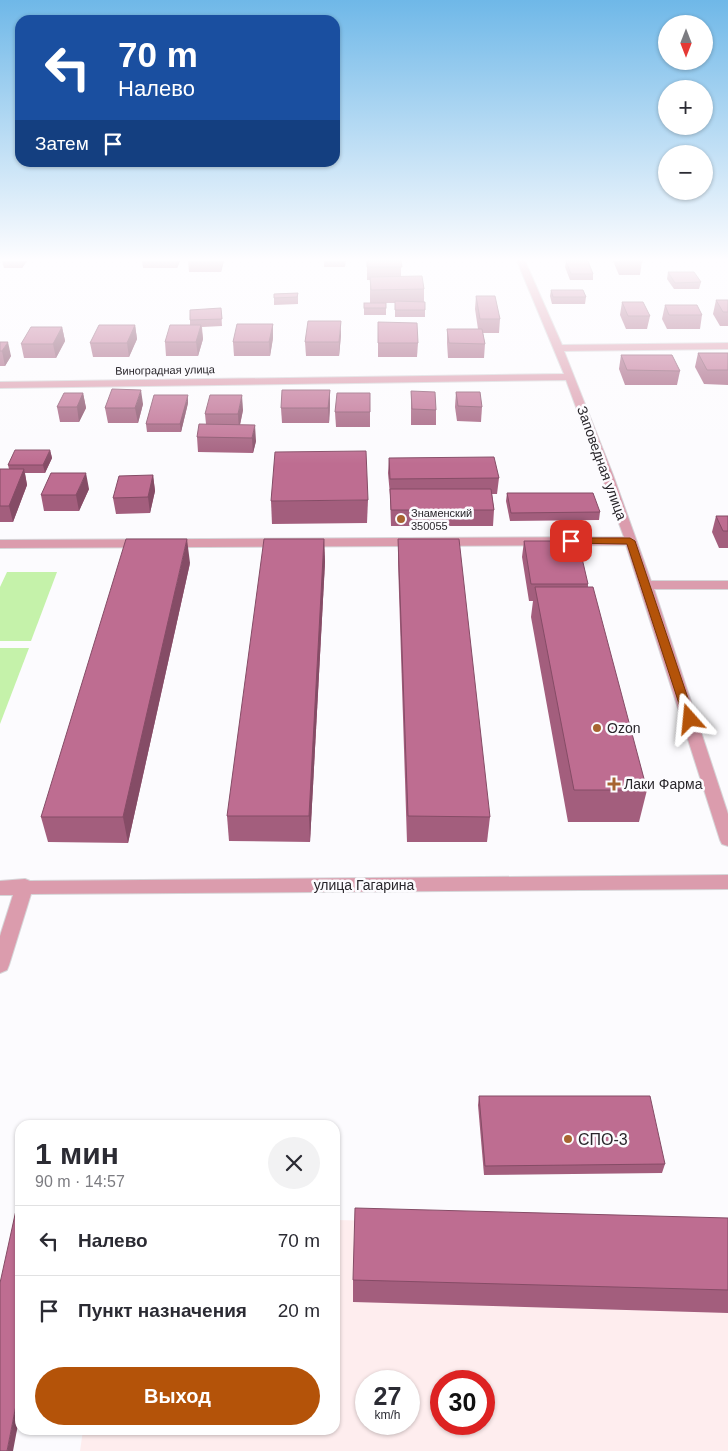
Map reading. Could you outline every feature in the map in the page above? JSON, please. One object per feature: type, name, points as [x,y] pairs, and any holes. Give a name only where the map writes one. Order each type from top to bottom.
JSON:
[{"type":"street","name":"Заповедная улица","points":[[551,329],[571,377],[646,586],[728,840]]},
{"type":"street","points":[[560,348],[728,346]]},
{"type":"street","name":"Виноградная улица","points":[[0,385],[571,377]]},
{"type":"street","points":[[0,544],[630,541]]},
{"type":"street","points":[[646,586],[728,585]]},
{"type":"street","name":"улица Гагарина","points":[[0,888],[25,886],[728,882]]},
{"type":"street","points":[[0,965],[25,886]]},
{"type":"shaded area","points":[[340,1220],[728,1228],[728,1451],[80,1451],[82,1435],[340,1435]]},
{"type":"green space","points":[[7,572],[57,572],[31,641],[0,641],[0,587]]},
{"type":"green space","points":[[0,648],[29,648],[0,724]]},
{"type":"building","points":[[30,329],[61,329],[53,344],[21,344]]},
{"type":"building","points":[[97,329],[133,329],[127,343],[90,343]]},
{"type":"building","points":[[169,329],[200,329],[196,342],[165,342]]},
{"type":"building","points":[[236,329],[272,329],[269,342],[233,342]]},
{"type":"building","points":[[307,329],[340,329],[339,342],[305,342]]},
{"type":"building","points":[[378,329],[417,329],[418,343],[378,343]]},
{"type":"building","points":[[447,329],[482,329],[485,344],[449,343]]},
{"type":"building","points":[[0,342],[8,342],[2,351],[0,351]]},
{"type":"building","points":[[698,353],[728,353],[728,370],[707,370]]},
{"type":"building","points":[[621,355],[672,355],[680,371],[627,370]]},
{"type":"building","points":[[112,389],[141,390],[135,408],[105,408]]},
{"type":"building","points":[[282,390],[330,390],[328,408],[281,408]]},
{"type":"building","points":[[411,391],[435,392],[436,410],[412,409]]},
{"type":"building","points":[[456,392],[480,392],[482,407],[458,406]]},
{"type":"building","points":[[64,393],[83,393],[77,407],[57,407]]},
{"type":"building","points":[[337,393],[370,393],[370,412],[335,412]]},
{"type":"building","points":[[154,395],[188,395],[180,424],[146,424]]},
{"type":"building","points":[[210,395],[242,395],[238,414],[205,414]]},
{"type":"building","points":[[199,424],[255,425],[252,438],[197,437]]},
{"type":"building","points":[[15,450],[50,450],[43,465],[8,465]]},
{"type":"building","points":[[366,451],[368,500],[271,501],[275,452]]},
{"type":"building","points":[[494,457],[499,478],[390,479],[389,458]]},
{"type":"building","points":[[0,469],[24,469],[9,506],[0,506]]},
{"type":"building","points":[[51,473],[86,473],[76,495],[41,495]]},
{"type":"building","points":[[153,475],[148,497],[113,498],[119,476]]},
{"type":"building","points":[[390,489],[491,489],[494,510],[391,510]]},
{"type":"building","points":[[507,493],[593,493],[600,512],[511,513]]},
{"type":"building","points":[[716,516],[728,516],[728,531],[723,531]]},
{"type":"building","points":[[126,539],[187,539],[123,817],[41,817]]},
{"type":"building","points":[[264,539],[324,539],[309,816],[227,816]]},
{"type":"building","points":[[398,539],[459,539],[490,817],[408,816]]},
{"type":"building","points":[[524,541],[578,541],[588,584],[531,584]]},
{"type":"building","points":[[535,587],[593,587],[647,790],[574,790]]},
{"type":"building","name":"СПО-3","points":[[479,1096],[650,1096],[665,1164],[485,1166]]},
{"type":"building","points":[[355,1208],[728,1218],[728,1290],[353,1280]]},
{"type":"building","points":[[15,1215],[15,1410],[7,1451],[0,1451],[0,1283]]},
{"type":"place","name":"Знаменский 350055","points":[[401,519]]},
{"type":"place","name":"Ozon","points":[[597,728]]},
{"type":"place","name":"Лаки Фарма","points":[[614,784]]},
{"type":"place","name":"СПО-3","points":[[568,1139]]},
{"type":"route","points":[[571,541],[630,541],[690,719]]}]
